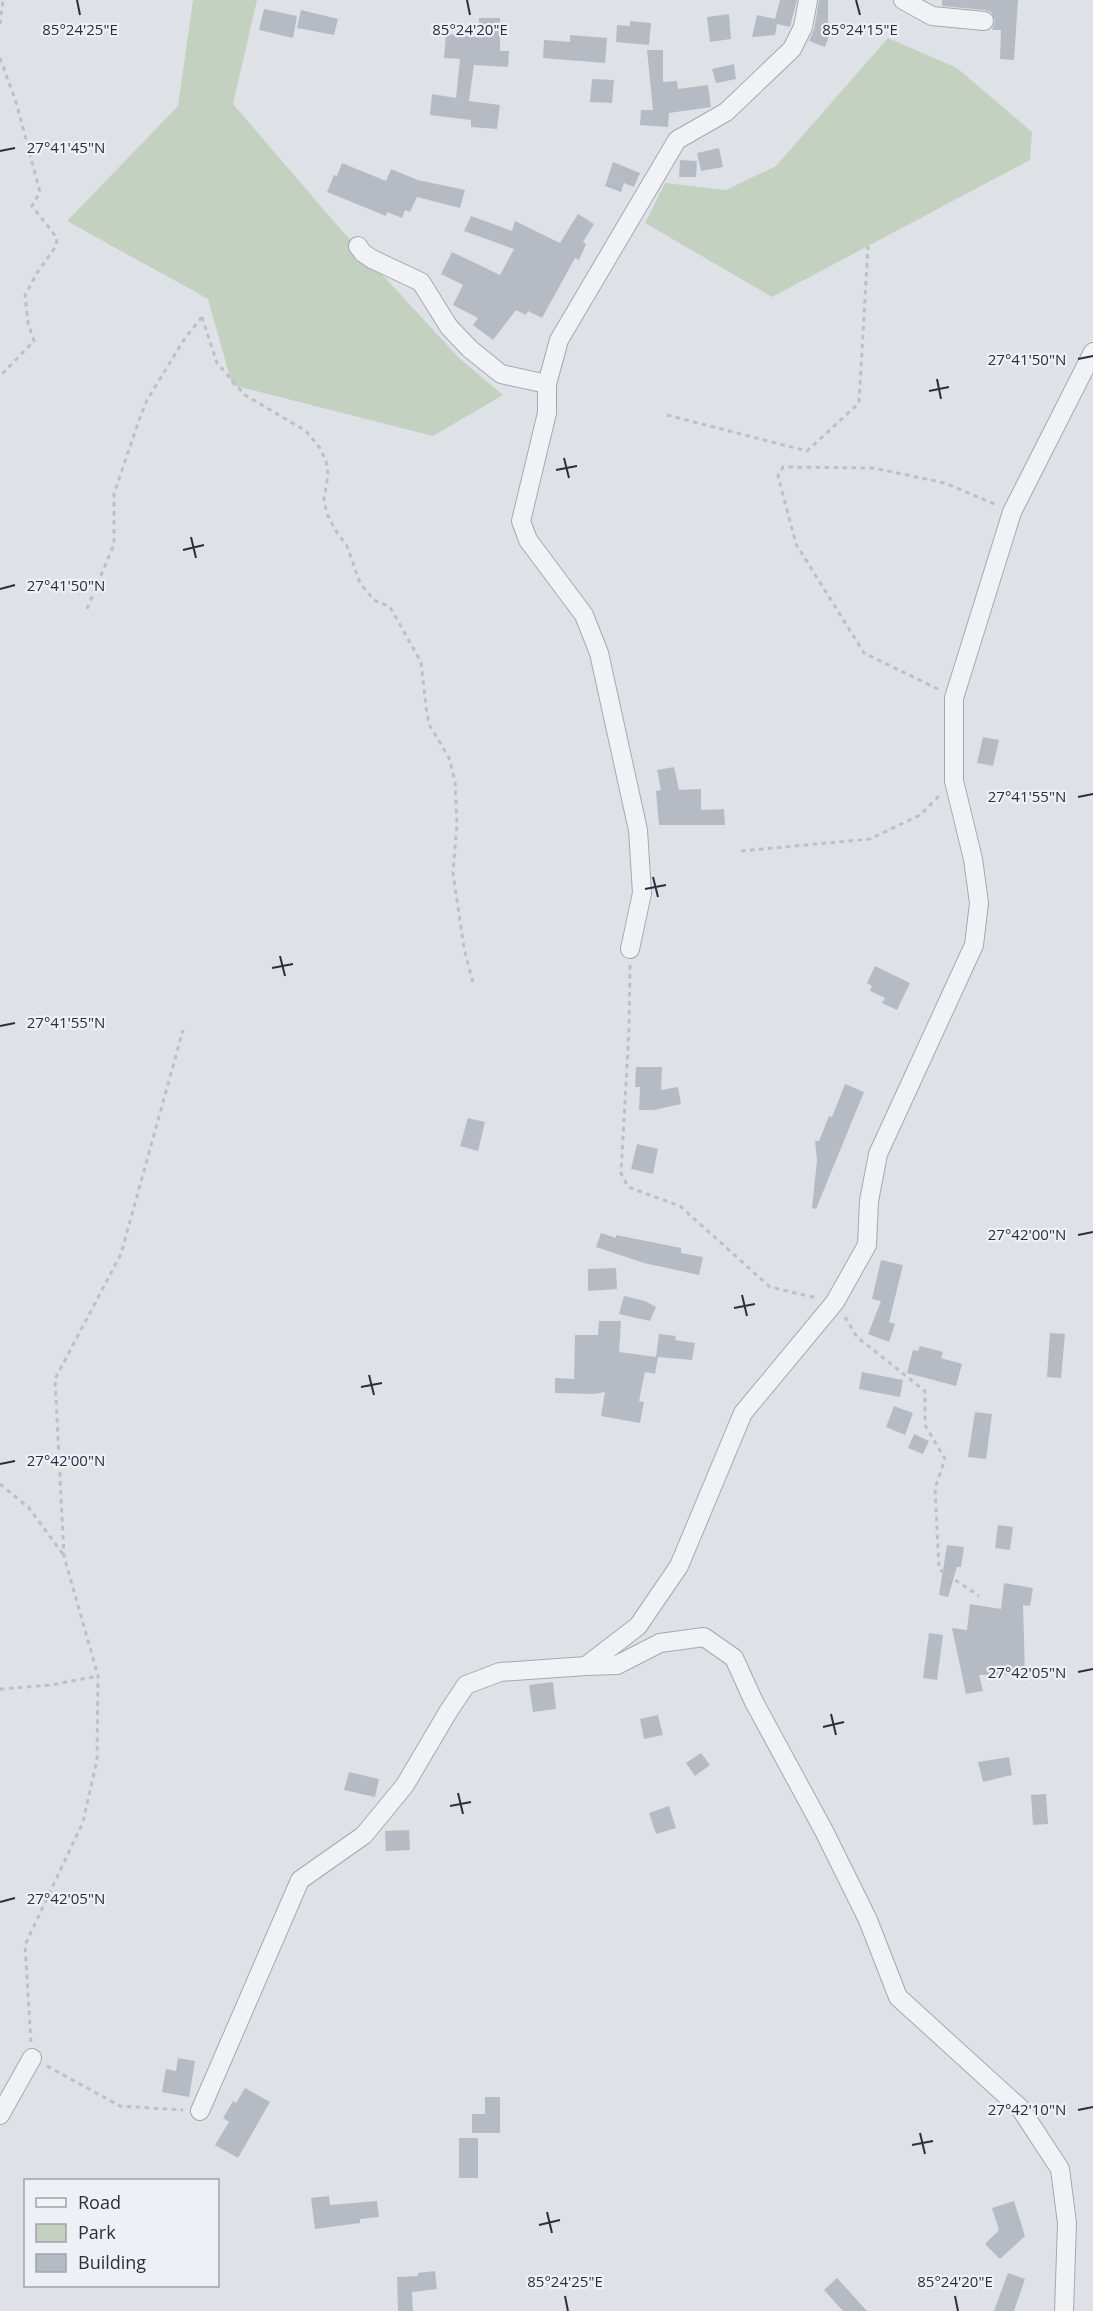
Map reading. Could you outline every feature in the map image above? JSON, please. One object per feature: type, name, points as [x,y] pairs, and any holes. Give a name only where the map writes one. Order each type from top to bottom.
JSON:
[{"type":"street","points":[[630,949],[642,893],[638,830],[599,653],[584,615],[528,540],[521,521],[547,413],[547,384],[559,340],[677,140],[726,112],[792,49],[803,27],[808,0]]},
{"type":"street","points":[[903,0],[932,16],[984,21]]},
{"type":"street","points":[[358,246],[372,259],[421,282],[449,327],[470,350],[501,374],[547,384]]},
{"type":"street","points":[[586,1666],[638,1626],[679,1566],[743,1413],[835,1302],[867,1245],[869,1201],[878,1154],[974,945],[979,903],[973,859],[954,782],[954,698],[1012,512],[1093,352]]},
{"type":"street","points":[[200,2111],[300,1880],[364,1835],[405,1785],[466,1685],[500,1672],[617,1665],[660,1643],[704,1637],[734,1658],[754,1702],[824,1831],[868,1920],[898,1997],[1020,2108],[1060,2169],[1067,2223],[1064,2311]]},
{"type":"street","points":[[0,2115],[32,2058]]},
{"type":"path","points":[[0,24],[3,0]]},
{"type":"path","points":[[0,58],[16,102],[40,192],[32,206],[57,237],[56,246],[25,295],[28,323],[34,341],[0,376]]},
{"type":"path","points":[[667,415],[807,451],[859,403],[868,246]]},
{"type":"path","points":[[87,609],[114,544],[114,494],[139,420],[147,400],[185,338],[202,317],[217,363],[245,395],[306,431],[320,448],[326,461],[328,474],[324,500],[327,514],[347,546],[360,583],[374,600],[390,607],[421,662],[430,726],[449,758],[455,781],[457,824],[453,873],[464,948],[472,983]]},
{"type":"path","points":[[954,698],[864,653],[796,544],[778,476],[783,466],[873,468],[945,483],[1012,512]]},
{"type":"path","points":[[741,851],[870,839],[920,815],[954,782]]},
{"type":"path","points":[[630,949],[629,1030],[621,1173],[628,1187],[680,1206],[693,1215],[770,1287],[835,1302],[857,1336],[925,1391],[925,1425],[945,1459],[935,1488],[939,1569],[979,1596]]},
{"type":"path","points":[[183,1030],[121,1254],[55,1379],[64,1556],[98,1676],[97,1760],[83,1822],[25,1945],[32,2058],[120,2106],[200,2111]]},
{"type":"path","points":[[0,1484],[29,1508],[64,1556]]},
{"type":"path","points":[[0,1689],[51,1685],[98,1676]]},
{"type":"green space","points":[[193,0],[257,0],[233,104],[343,232],[459,358],[503,395],[433,436],[232,385],[208,299],[67,221],[178,106]]},
{"type":"green space","points":[[888,38],[957,68],[1032,132],[1030,160],[772,297],[645,223],[665,183],[726,190],[776,166]]},
{"type":"building","points":[[780,0],[797,0],[790,27],[777,24],[775,35],[752,37],[757,15],[775,19]]},
{"type":"building","points":[[819,0],[828,0],[828,29],[831,30],[825,47],[809,41],[814,29]]},
{"type":"building","points":[[942,0],[1018,0],[1014,60],[1000,59],[1001,30],[992,30],[995,21],[991,12],[942,6]]},
{"type":"building","points":[[264,9],[297,16],[293,38],[259,30]]},
{"type":"building","points":[[301,10],[338,19],[334,35],[297,28]]},
{"type":"building","points":[[729,14],[731,39],[710,42],[707,17]]},
{"type":"building","points":[[479,18],[500,18],[500,51],[509,51],[508,67],[474,65],[469,101],[500,105],[497,129],[471,127],[471,120],[430,115],[432,94],[456,98],[460,59],[444,58],[446,34],[479,37]]},
{"type":"building","points":[[630,21],[651,23],[649,45],[616,42],[617,25],[630,26]]},
{"type":"building","points":[[570,35],[607,38],[605,63],[543,58],[544,40],[570,42]]},
{"type":"building","points":[[647,50],[663,50],[663,82],[677,81],[678,89],[708,85],[711,107],[669,113],[668,127],[640,125],[641,110],[653,110]]},
{"type":"building","points":[[734,64],[736,79],[716,83],[712,69]]},
{"type":"building","points":[[592,79],[614,80],[612,103],[590,102]]},
{"type":"building","points":[[719,148],[723,167],[701,171],[697,153]]},
{"type":"building","points":[[680,160],[697,161],[696,177],[679,177]]},
{"type":"building","points":[[613,162],[640,173],[634,187],[624,183],[621,192],[605,186]]},
{"type":"building","points":[[342,163],[386,181],[391,169],[418,180],[465,190],[460,208],[417,197],[410,212],[405,210],[402,218],[387,212],[386,216],[327,192]]},
{"type":"building","points":[[578,214],[594,224],[583,242],[586,244],[579,260],[575,258],[542,318],[528,311],[526,315],[516,310],[493,340],[473,325],[478,318],[453,305],[463,285],[441,274],[452,252],[500,275],[514,249],[464,231],[471,216],[512,231],[515,221],[560,243]]},
{"type":"building","points":[[983,737],[999,740],[993,766],[977,763]]},
{"type":"building","points":[[674,767],[679,790],[701,789],[701,810],[724,809],[725,825],[659,825],[656,791],[661,790],[657,770]]},
{"type":"building","points":[[875,966],[910,983],[897,1010],[882,1003],[885,998],[870,991],[872,986],[867,983]]},
{"type":"building","points":[[636,1067],[662,1067],[661,1090],[678,1087],[681,1104],[654,1110],[639,1110],[640,1087],[635,1087]]},
{"type":"building","points":[[845,1084],[864,1092],[816,1209],[812,1208],[817,1160],[815,1141],[819,1141],[829,1116],[832,1117]]},
{"type":"building","points":[[468,1118],[485,1122],[478,1151],[460,1146]]},
{"type":"building","points":[[637,1144],[658,1149],[653,1174],[631,1169]]},
{"type":"building","points":[[601,1233],[616,1238],[616,1235],[681,1248],[681,1253],[703,1257],[699,1275],[644,1263],[596,1247]]},
{"type":"building","points":[[881,1260],[903,1265],[889,1322],[895,1324],[889,1342],[868,1334],[881,1301],[872,1299]]},
{"type":"building","points":[[616,1268],[617,1289],[588,1291],[588,1269]]},
{"type":"building","points":[[624,1296],[645,1301],[656,1307],[650,1321],[619,1314]]},
{"type":"building","points":[[599,1321],[621,1321],[619,1352],[656,1357],[659,1334],[676,1336],[675,1340],[695,1343],[692,1360],[658,1357],[655,1374],[645,1372],[639,1401],[644,1402],[640,1423],[601,1416],[605,1392],[555,1393],[555,1378],[574,1379],[575,1335],[598,1335]]},
{"type":"building","points":[[1050,1333],[1065,1334],[1061,1378],[1047,1377]]},
{"type":"building","points":[[920,1346],[943,1352],[941,1358],[962,1364],[956,1386],[907,1373],[913,1350],[918,1351]]},
{"type":"building","points":[[862,1372],[903,1380],[900,1397],[859,1389]]},
{"type":"building","points":[[894,1406],[913,1413],[905,1435],[886,1427]]},
{"type":"building","points":[[975,1412],[992,1414],[986,1459],[968,1457]]},
{"type":"building","points":[[914,1434],[929,1441],[923,1454],[908,1448]]},
{"type":"building","points":[[998,1525],[1013,1527],[1010,1550],[995,1548]]},
{"type":"building","points":[[947,1545],[964,1547],[961,1567],[957,1567],[948,1597],[939,1595]]},
{"type":"building","points":[[1004,1583],[1033,1588],[1030,1606],[1023,1605],[1025,1674],[979,1675],[983,1691],[966,1694],[952,1628],[967,1630],[970,1604],[1001,1609]]},
{"type":"building","points":[[929,1633],[943,1635],[937,1680],[923,1678]]},
{"type":"building","points":[[553,1682],[556,1709],[533,1712],[529,1685]]},
{"type":"building","points":[[658,1715],[663,1735],[644,1739],[640,1719]]},
{"type":"building","points":[[701,1753],[710,1765],[695,1776],[686,1763]]},
{"type":"building","points":[[1009,1757],[1012,1775],[983,1782],[978,1762]]},
{"type":"building","points":[[349,1772],[379,1779],[375,1797],[344,1790]]},
{"type":"building","points":[[1046,1794],[1048,1824],[1033,1825],[1031,1795]]},
{"type":"building","points":[[669,1806],[676,1828],[656,1834],[649,1813]]},
{"type":"building","points":[[409,1830],[410,1850],[386,1851],[385,1831]]},
{"type":"building","points":[[178,2058],[195,2061],[189,2097],[162,2092],[166,2069],[176,2071]]},
{"type":"building","points":[[245,2088],[270,2102],[238,2158],[215,2145],[229,2122],[223,2118],[233,2101],[236,2103]]},
{"type":"building","points":[[485,2097],[500,2097],[500,2133],[472,2133],[472,2114],[485,2114]]},
{"type":"building","points":[[459,2138],[478,2138],[478,2178],[459,2178]]},
{"type":"building","points":[[329,2196],[330,2205],[377,2201],[379,2217],[360,2219],[360,2223],[315,2229],[311,2198]]},
{"type":"building","points":[[1014,2201],[1025,2236],[1000,2259],[985,2244],[999,2230],[992,2208]]},
{"type":"building","points":[[435,2271],[437,2289],[412,2292],[413,2311],[398,2311],[397,2277],[418,2276],[418,2273]]},
{"type":"building","points":[[1008,2273],[1025,2279],[1014,2311],[994,2311]]},
{"type":"building","points":[[837,2278],[867,2311],[843,2311],[824,2290]]}]
